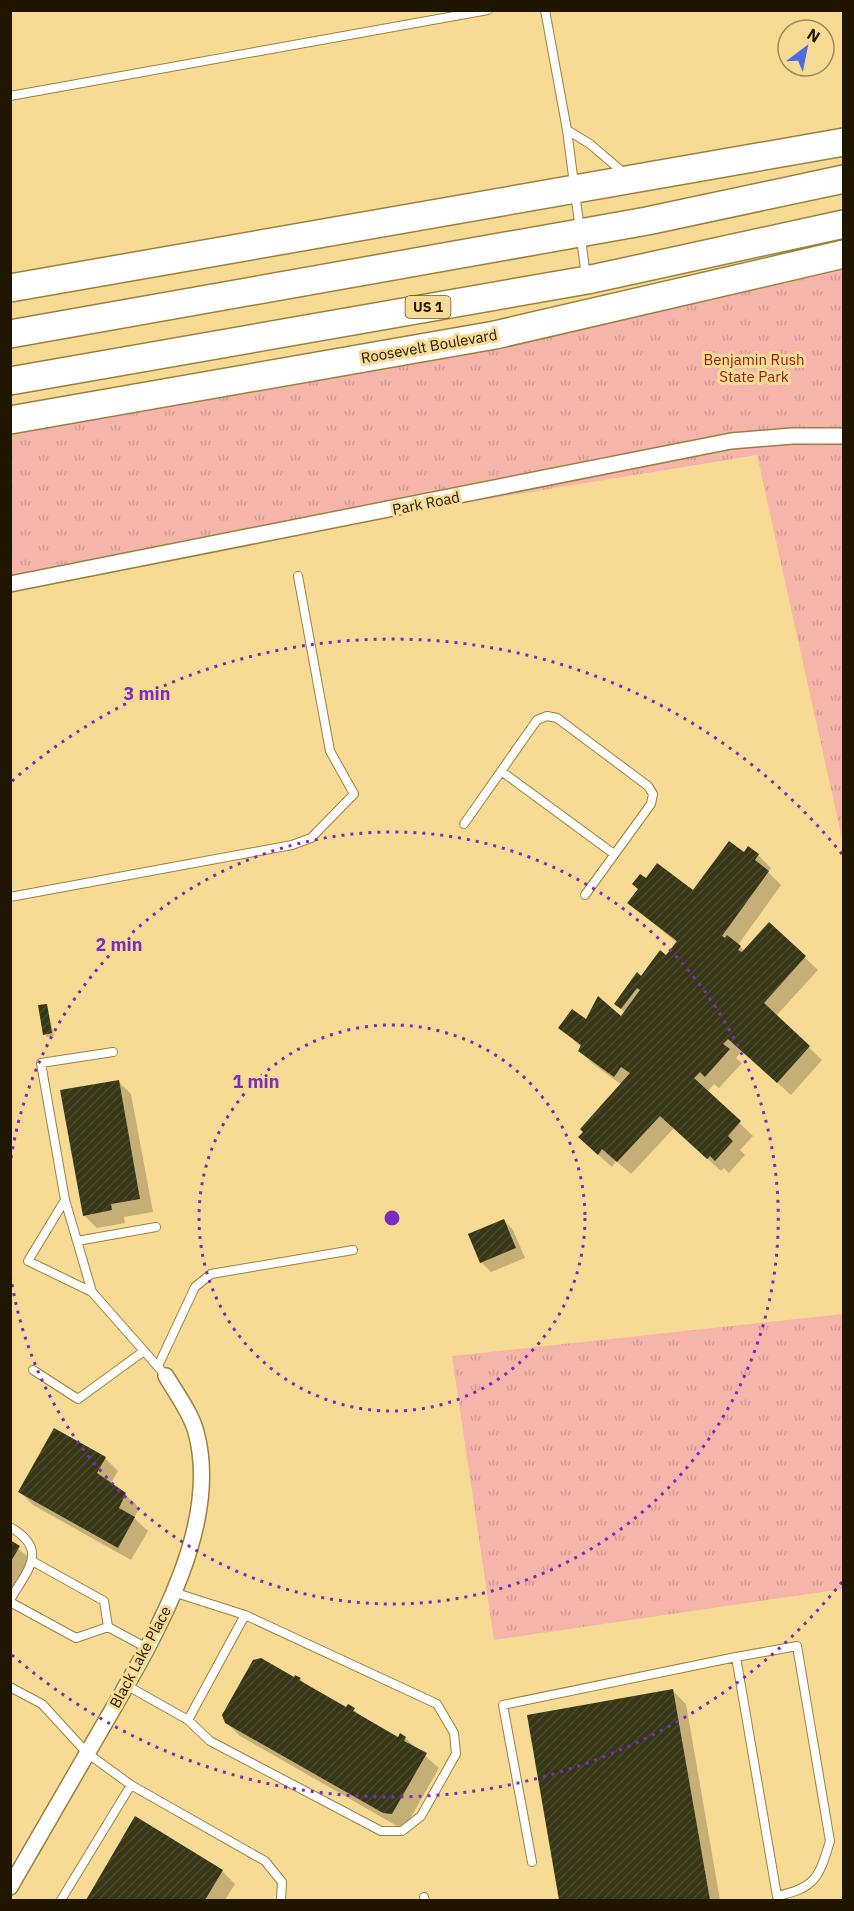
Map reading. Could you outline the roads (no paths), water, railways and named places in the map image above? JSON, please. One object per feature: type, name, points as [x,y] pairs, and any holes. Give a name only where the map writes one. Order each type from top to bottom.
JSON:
[{"type":"highway","points":[[10,288],[843,142]]},
{"type":"highway","points":[[10,334],[580,233],[843,178]]},
{"type":"highway","name":"US 1","points":[[10,381],[586,280],[843,224]]},
{"type":"highway","name":"Roosevelt Boulevard","points":[[10,420],[495,335],[843,254]]},
{"type":"street","name":"Park Road","points":[[10,584],[731,441],[792,436],[843,436]]},
{"type":"street","name":"Black Lake Place","points":[[10,1887],[147,1648],[186,1563],[201,1494],[200,1453],[196,1430],[162,1371]]},
{"type":"lane","points":[[10,96],[488,10]]},
{"type":"lane","points":[[545,10],[567,130],[586,280]]},
{"type":"lane","points":[[567,130],[590,144],[631,179]]},
{"type":"lane","points":[[10,897],[292,844],[311,838],[354,794],[330,751],[298,576]]},
{"type":"lane","points":[[464,824],[537,720],[547,716],[557,718],[648,786],[653,794],[651,804],[585,895]]},
{"type":"lane","points":[[501,771],[614,854]]},
{"type":"lane","points":[[92,1292],[65,1200],[41,1063],[113,1052]]},
{"type":"lane","points":[[65,1200],[28,1262],[92,1292],[162,1371],[195,1287],[211,1274],[353,1250]]},
{"type":"lane","points":[[77,1241],[156,1227]]},
{"type":"lane","points":[[33,1370],[78,1399],[144,1351]]},
{"type":"lane","points":[[10,1527],[26,1536],[34,1548],[32,1561],[10,1601],[76,1638],[108,1627],[147,1648]]},
{"type":"lane","points":[[32,1561],[104,1601],[108,1627]]},
{"type":"lane","points":[[126,1685],[188,1720],[210,1741],[381,1831],[402,1831],[421,1816],[456,1754],[454,1732],[437,1704],[245,1615],[173,1593]]},
{"type":"lane","points":[[188,1720],[245,1615]]},
{"type":"lane","points":[[532,1862],[504,1705],[736,1658],[797,1646],[830,1841],[822,1867],[804,1890],[778,1898],[736,1658]]},
{"type":"lane","points":[[10,1687],[42,1704],[87,1753],[131,1785],[264,1861],[282,1882],[281,1900]]},
{"type":"lane","points":[[61,1900],[131,1785]]},
{"type":"park label","name":"Benjamin Rush State Park","points":[[754,368]]}]
